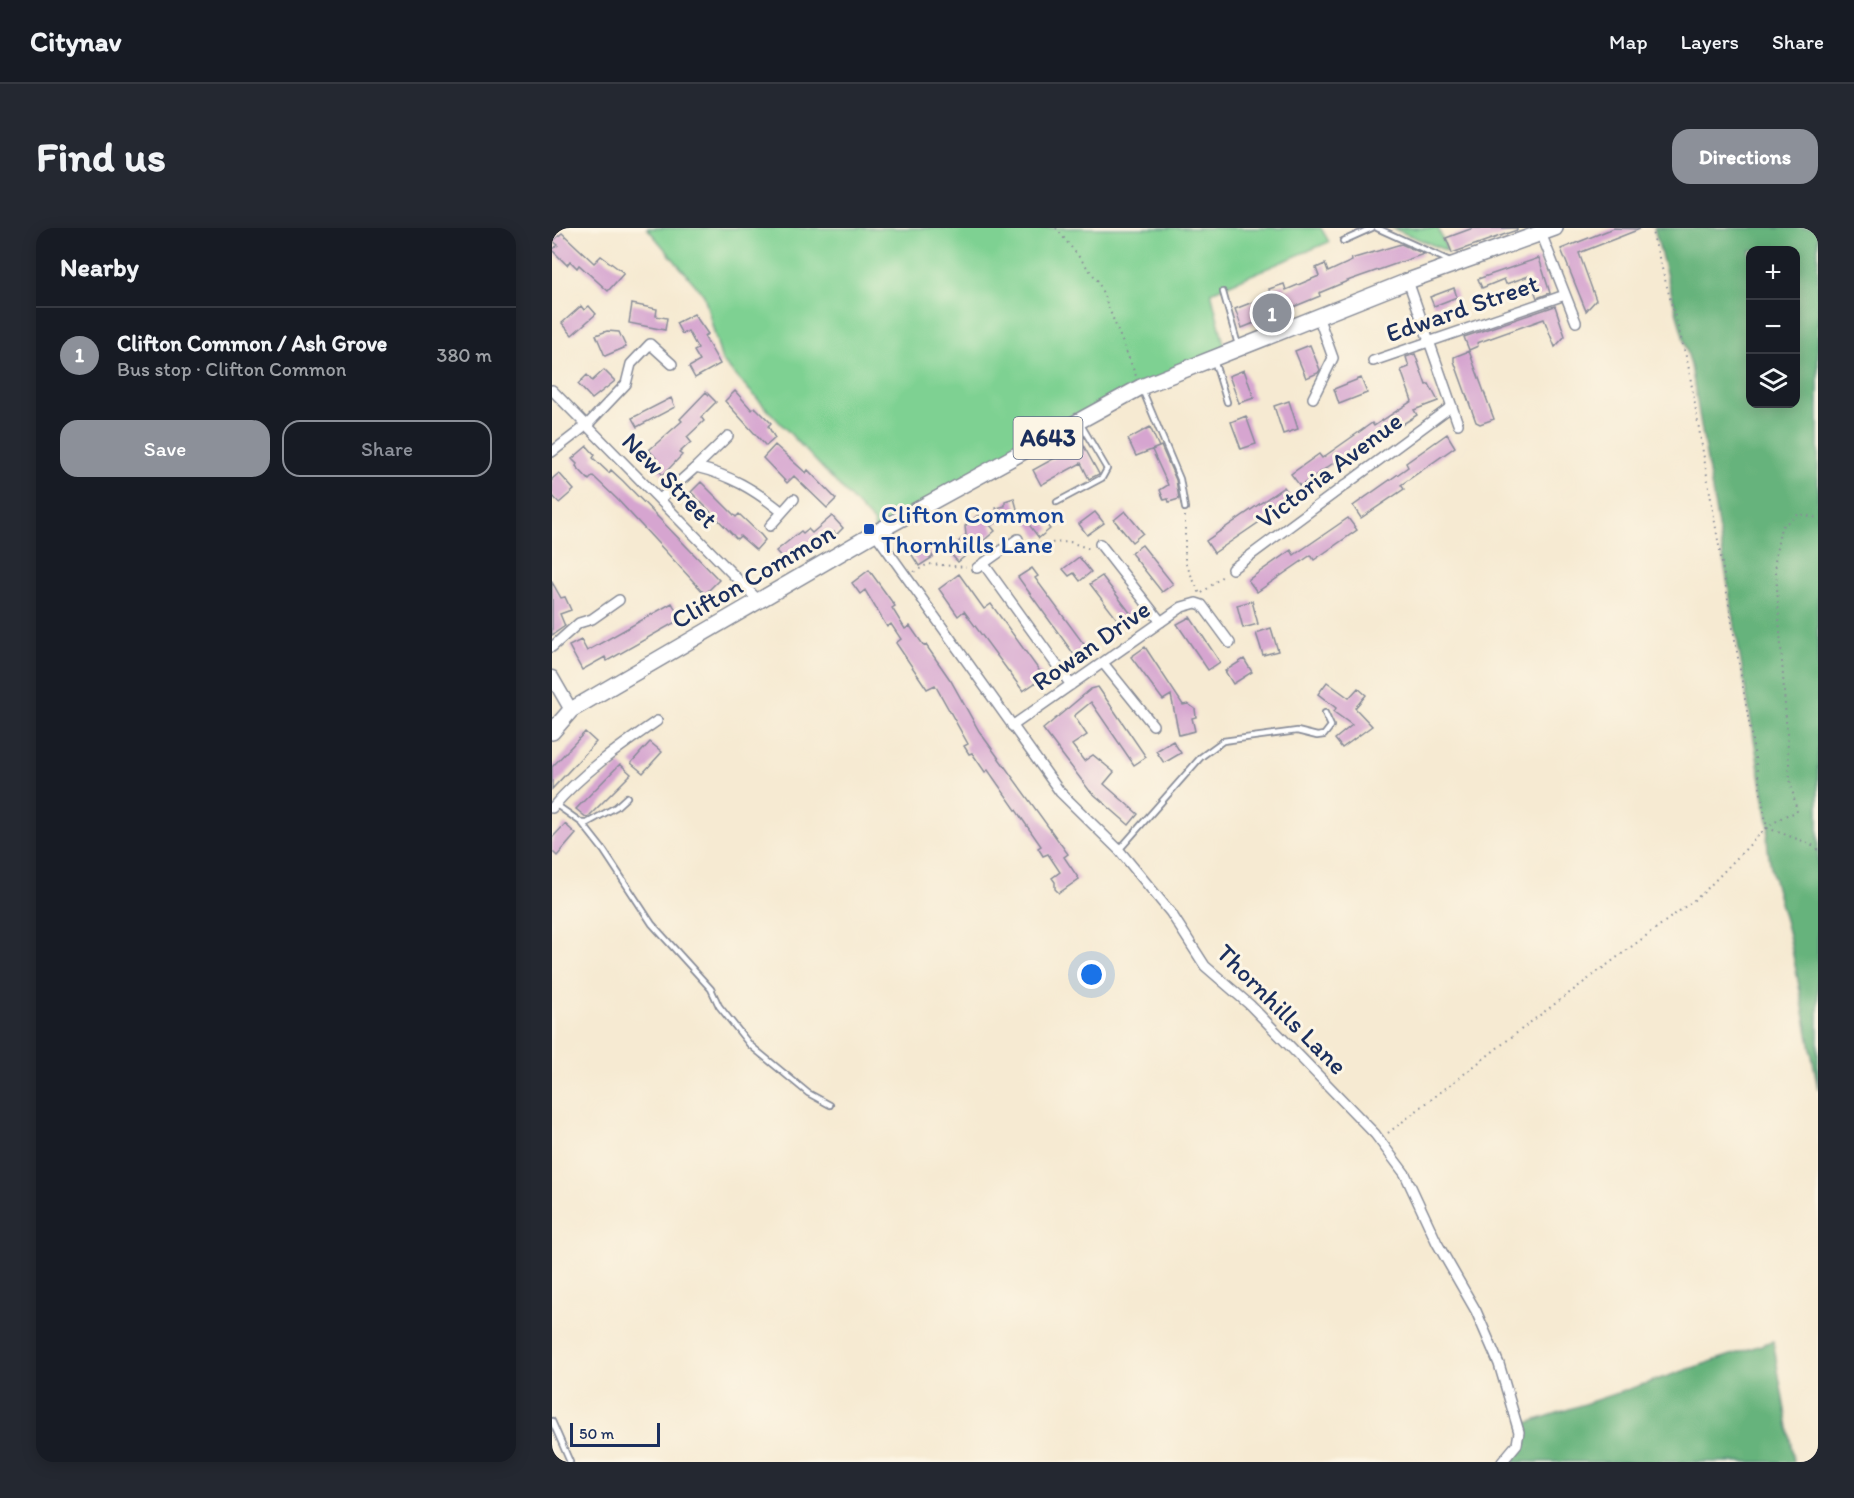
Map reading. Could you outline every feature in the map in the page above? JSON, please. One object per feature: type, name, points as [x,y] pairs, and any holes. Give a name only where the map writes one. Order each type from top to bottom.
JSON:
[{"type":"main road","name":"Clifton Common","points":[[571,710],[875,533],[1141,387],[1408,280],[1548,230]]},
{"type":"main road","name":"A643","points":[[552,732],[571,710]]},
{"type":"street","points":[[1548,230],[1565,295],[1576,322]]},
{"type":"street","points":[[1408,280],[1458,424]]},
{"type":"street","name":"Edward Street","points":[[1373,361],[1565,295]]},
{"type":"street","points":[[1313,398],[1333,358],[1318,316]]},
{"type":"street","points":[[552,452],[587,425],[626,384],[632,364],[650,344],[672,364]]},
{"type":"street","name":"New Street","points":[[552,390],[758,600]]},
{"type":"street","name":"Victoria Avenue","points":[[1232,569],[1452,406]]},
{"type":"street","points":[[660,499],[728,436]]},
{"type":"street","points":[[696,467],[720,472],[753,489],[781,511]]},
{"type":"street","points":[[770,526],[794,499]]},
{"type":"street","name":"Thornhills Lane","points":[[875,533],[1060,792],[1119,850],[1171,913],[1205,966],[1250,1005],[1375,1134],[1405,1174],[1437,1242],[1476,1311],[1499,1364],[1519,1432],[1517,1444],[1502,1462]]},
{"type":"street","points":[[1018,539],[980,565],[1071,685]]},
{"type":"street","points":[[1101,544],[1161,622]]},
{"type":"street","points":[[1198,599],[1230,643]]},
{"type":"street","name":"Rowan Drive","points":[[1012,726],[1182,607],[1198,599]]},
{"type":"street","points":[[552,647],[579,623],[592,619],[619,600]]},
{"type":"street","points":[[1103,663],[1153,725]]},
{"type":"street","points":[[552,677],[571,710]]},
{"type":"street","points":[[553,806],[565,792],[609,754],[657,721]]},
{"type":"lane","points":[[1343,241],[1375,228],[1449,258],[1454,264]]},
{"type":"lane","points":[[1223,292],[1238,347]]},
{"type":"lane","points":[[1214,357],[1227,402]]},
{"type":"lane","points":[[1141,387],[1180,479],[1185,508]]},
{"type":"lane","points":[[1057,502],[1102,478],[1107,469],[1078,421]]},
{"type":"lane","points":[[1119,850],[1201,758],[1223,741],[1297,731],[1317,736],[1324,735],[1331,726],[1325,713]]},
{"type":"lane","points":[[582,823],[587,823],[609,812],[627,797]]},
{"type":"lane","points":[[553,806],[582,823],[604,850],[652,924],[711,989],[720,1006],[750,1045],[808,1093],[830,1105]]},
{"type":"lane","points":[[552,1421],[570,1462]]},
{"type":"path","points":[[1056,228],[1098,281],[1141,387]]},
{"type":"path","points":[[1651,228],[1688,364],[1767,828]]},
{"type":"path","points":[[1185,508],[1185,562],[1198,599],[1232,569]]},
{"type":"path","points":[[1375,1134],[1389,1132],[1416,1113],[1536,1018],[1702,894],[1767,828],[1784,816],[1797,812],[1790,779],[1775,558],[1781,527],[1799,514],[1818,518]]},
{"type":"path","points":[[1018,539],[1024,544],[1070,542],[1090,549],[1101,544]]},
{"type":"path","points":[[906,577],[928,564],[980,565]]},
{"type":"path","points":[[1767,828],[1810,844],[1818,850]]},
{"type":"green space","points":[[647,228],[1321,228],[1329,242],[1211,292],[1226,352],[1141,387],[875,533],[874,523],[722,361],[704,295]]},
{"type":"green space","points":[[1392,228],[1438,228],[1447,251]]},
{"type":"green space","points":[[1654,228],[1818,228],[1818,1089],[1790,940],[1768,851],[1769,828],[1691,366]]},
{"type":"green space","points":[[1773,1341],[1794,1462],[1515,1462],[1514,1456],[1524,1445],[1524,1424]]},
{"type":"building","points":[[1473,228],[1517,228],[1517,230],[1452,253],[1446,238]]},
{"type":"building","points":[[1614,228],[1640,229],[1579,253],[1596,300],[1586,311],[1561,249]]},
{"type":"building","points":[[562,233],[594,263],[601,256],[624,273],[608,291],[579,265],[577,268],[570,261],[567,265],[552,250],[558,245],[553,241]]},
{"type":"building","points":[[1401,244],[1424,254],[1350,280],[1319,293],[1320,296],[1242,328],[1235,309],[1271,295],[1269,289],[1284,284],[1286,290],[1319,276],[1316,268],[1325,264],[1328,272],[1352,261],[1351,259]]},
{"type":"building","points":[[1539,258],[1550,293],[1537,298],[1529,276],[1506,284],[1504,279],[1482,288],[1478,279]]},
{"type":"building","points":[[1454,288],[1457,297],[1434,306],[1430,297]]},
{"type":"building","points":[[632,304],[657,309],[656,316],[667,318],[665,330],[629,323]]},
{"type":"building","points":[[581,306],[584,310],[589,306],[596,314],[572,335],[562,323]]},
{"type":"building","points":[[1555,306],[1565,336],[1555,347],[1544,319],[1477,343],[1478,346],[1469,350],[1464,337]]},
{"type":"building","points":[[694,314],[708,334],[704,336],[720,364],[695,378],[689,367],[700,361],[694,351],[698,349],[688,331],[682,334],[676,323]]},
{"type":"building","points":[[607,331],[619,332],[626,347],[605,356],[596,335]]},
{"type":"building","points":[[1310,345],[1320,370],[1306,378],[1295,351]]},
{"type":"building","points":[[1469,351],[1494,419],[1480,424],[1476,422],[1454,361],[1454,357]]},
{"type":"building","points":[[1415,354],[1426,385],[1429,384],[1438,401],[1414,410],[1417,415],[1395,429],[1394,427],[1338,466],[1335,462],[1300,486],[1291,474],[1319,454],[1322,458],[1372,423],[1374,426],[1412,401],[1401,370],[1409,367],[1406,357]]},
{"type":"building","points":[[604,370],[615,381],[592,399],[578,384],[587,375],[592,381]]},
{"type":"building","points":[[1244,370],[1254,398],[1239,403],[1229,376]]},
{"type":"building","points":[[1361,378],[1367,393],[1339,404],[1334,389]]},
{"type":"building","points":[[735,391],[752,410],[755,407],[771,423],[768,426],[775,438],[766,446],[725,401]]},
{"type":"building","points":[[706,392],[716,402],[701,417],[704,421],[687,437],[691,442],[679,453],[682,455],[663,475],[651,463],[656,458],[649,450],[682,421],[680,419]]},
{"type":"building","points":[[671,398],[675,407],[637,427],[632,418]]},
{"type":"building","points":[[1289,401],[1298,429],[1283,434],[1274,406]]},
{"type":"building","points":[[1246,416],[1256,444],[1241,449],[1231,422]]},
{"type":"building","points":[[1150,427],[1159,447],[1136,456],[1128,439]]},
{"type":"building","points":[[1447,434],[1455,447],[1401,485],[1404,489],[1361,518],[1353,506],[1408,467],[1406,463]]},
{"type":"building","points":[[1082,443],[1099,474],[1089,479],[1081,463],[1041,485],[1033,470]]},
{"type":"building","points":[[775,445],[806,473],[808,470],[836,499],[827,508],[794,476],[787,483],[763,458]]},
{"type":"building","points":[[587,446],[595,455],[593,458],[609,473],[611,470],[623,481],[719,580],[705,594],[617,499],[593,476],[589,480],[576,466],[577,464],[572,459]]},
{"type":"building","points":[[1161,446],[1176,480],[1179,499],[1169,502],[1168,499],[1164,500],[1160,490],[1168,485],[1152,450]]},
{"type":"building","points":[[559,473],[574,490],[559,503],[552,495],[552,479]]},
{"type":"building","points":[[701,482],[736,517],[739,514],[761,535],[765,540],[756,550],[740,536],[737,539],[691,492]]},
{"type":"building","points":[[1284,487],[1293,499],[1214,553],[1206,541]]},
{"type":"building","points":[[1014,498],[1019,516],[1000,522],[996,508],[1005,506],[1005,501]]},
{"type":"building","points":[[1125,511],[1143,533],[1132,542],[1114,520]]},
{"type":"building","points":[[1095,512],[1104,523],[1087,535],[1079,524]]},
{"type":"building","points":[[1038,514],[1050,529],[1039,538],[1027,522]]},
{"type":"building","points":[[978,515],[999,522],[990,525],[995,531],[958,562],[948,551],[966,535],[965,526]]},
{"type":"building","points":[[832,516],[843,528],[836,535],[834,532],[823,539],[794,562],[792,560],[788,564],[776,551],[801,531],[803,533],[808,529],[812,533]]},
{"type":"building","points":[[1348,518],[1357,530],[1314,560],[1311,555],[1257,592],[1248,580],[1291,550],[1294,555]]},
{"type":"building","points":[[1142,545],[1173,584],[1162,592],[1131,553]]},
{"type":"building","points":[[926,546],[933,557],[919,566],[912,555]]},
{"type":"building","points":[[1079,557],[1091,572],[1080,581],[1074,573],[1069,576],[1063,569]]},
{"type":"building","points":[[1032,568],[1038,576],[1035,578],[1086,647],[1075,656],[1018,577]]},
{"type":"building","points":[[869,570],[895,606],[892,608],[905,629],[910,626],[924,646],[926,645],[951,681],[979,731],[1068,854],[1064,857],[1079,879],[1059,893],[1055,889],[1055,882],[1052,878],[1060,872],[1048,854],[1043,856],[1038,848],[1041,846],[988,770],[985,772],[972,753],[969,754],[964,746],[968,744],[935,685],[927,689],[896,643],[901,639],[891,624],[887,627],[865,590],[860,594],[852,583]]},
{"type":"building","points":[[959,574],[984,609],[991,604],[1044,677],[1023,691],[964,611],[958,616],[939,589]]},
{"type":"building","points":[[1102,576],[1131,614],[1120,623],[1090,584]]},
{"type":"building","points":[[552,582],[561,598],[565,597],[571,610],[560,614],[565,626],[552,635]]},
{"type":"building","points":[[1252,601],[1258,624],[1243,628],[1237,605]]},
{"type":"building","points":[[672,603],[681,619],[607,661],[605,657],[582,670],[569,646],[581,640],[587,651]]},
{"type":"building","points":[[1190,617],[1220,662],[1208,670],[1177,624]]},
{"type":"building","points":[[1271,628],[1278,651],[1263,655],[1256,633]]},
{"type":"building","points":[[1145,647],[1183,705],[1188,704],[1195,709],[1196,717],[1192,718],[1195,731],[1179,735],[1171,695],[1163,700],[1131,657]]},
{"type":"building","points":[[1244,659],[1252,672],[1233,684],[1225,671]]},
{"type":"building","points":[[1327,682],[1349,698],[1358,688],[1366,695],[1355,708],[1372,726],[1342,748],[1335,739],[1352,725],[1334,712],[1336,708],[1318,694]]},
{"type":"building","points":[[1098,687],[1146,757],[1134,765],[1091,702],[1074,716],[1087,735],[1072,745],[1084,761],[1093,755],[1114,772],[1104,784],[1138,814],[1129,825],[1089,790],[1043,729],[1091,689]]},
{"type":"building","points":[[585,732],[596,742],[552,789],[552,767]]},
{"type":"building","points":[[1173,741],[1181,753],[1164,763],[1156,751]]},
{"type":"building","points":[[650,742],[662,752],[643,773],[631,763]]},
{"type":"building","points":[[620,764],[631,774],[587,818],[576,809]]},
{"type":"building","points":[[565,824],[576,834],[557,856],[552,851],[552,838]]},
{"type":"place","name":"Clifton Common / Ash Grove","points":[[1272,313]]},
{"type":"place","name":"Clifton Common Thornhills Lane","points":[[869,529]]}]
